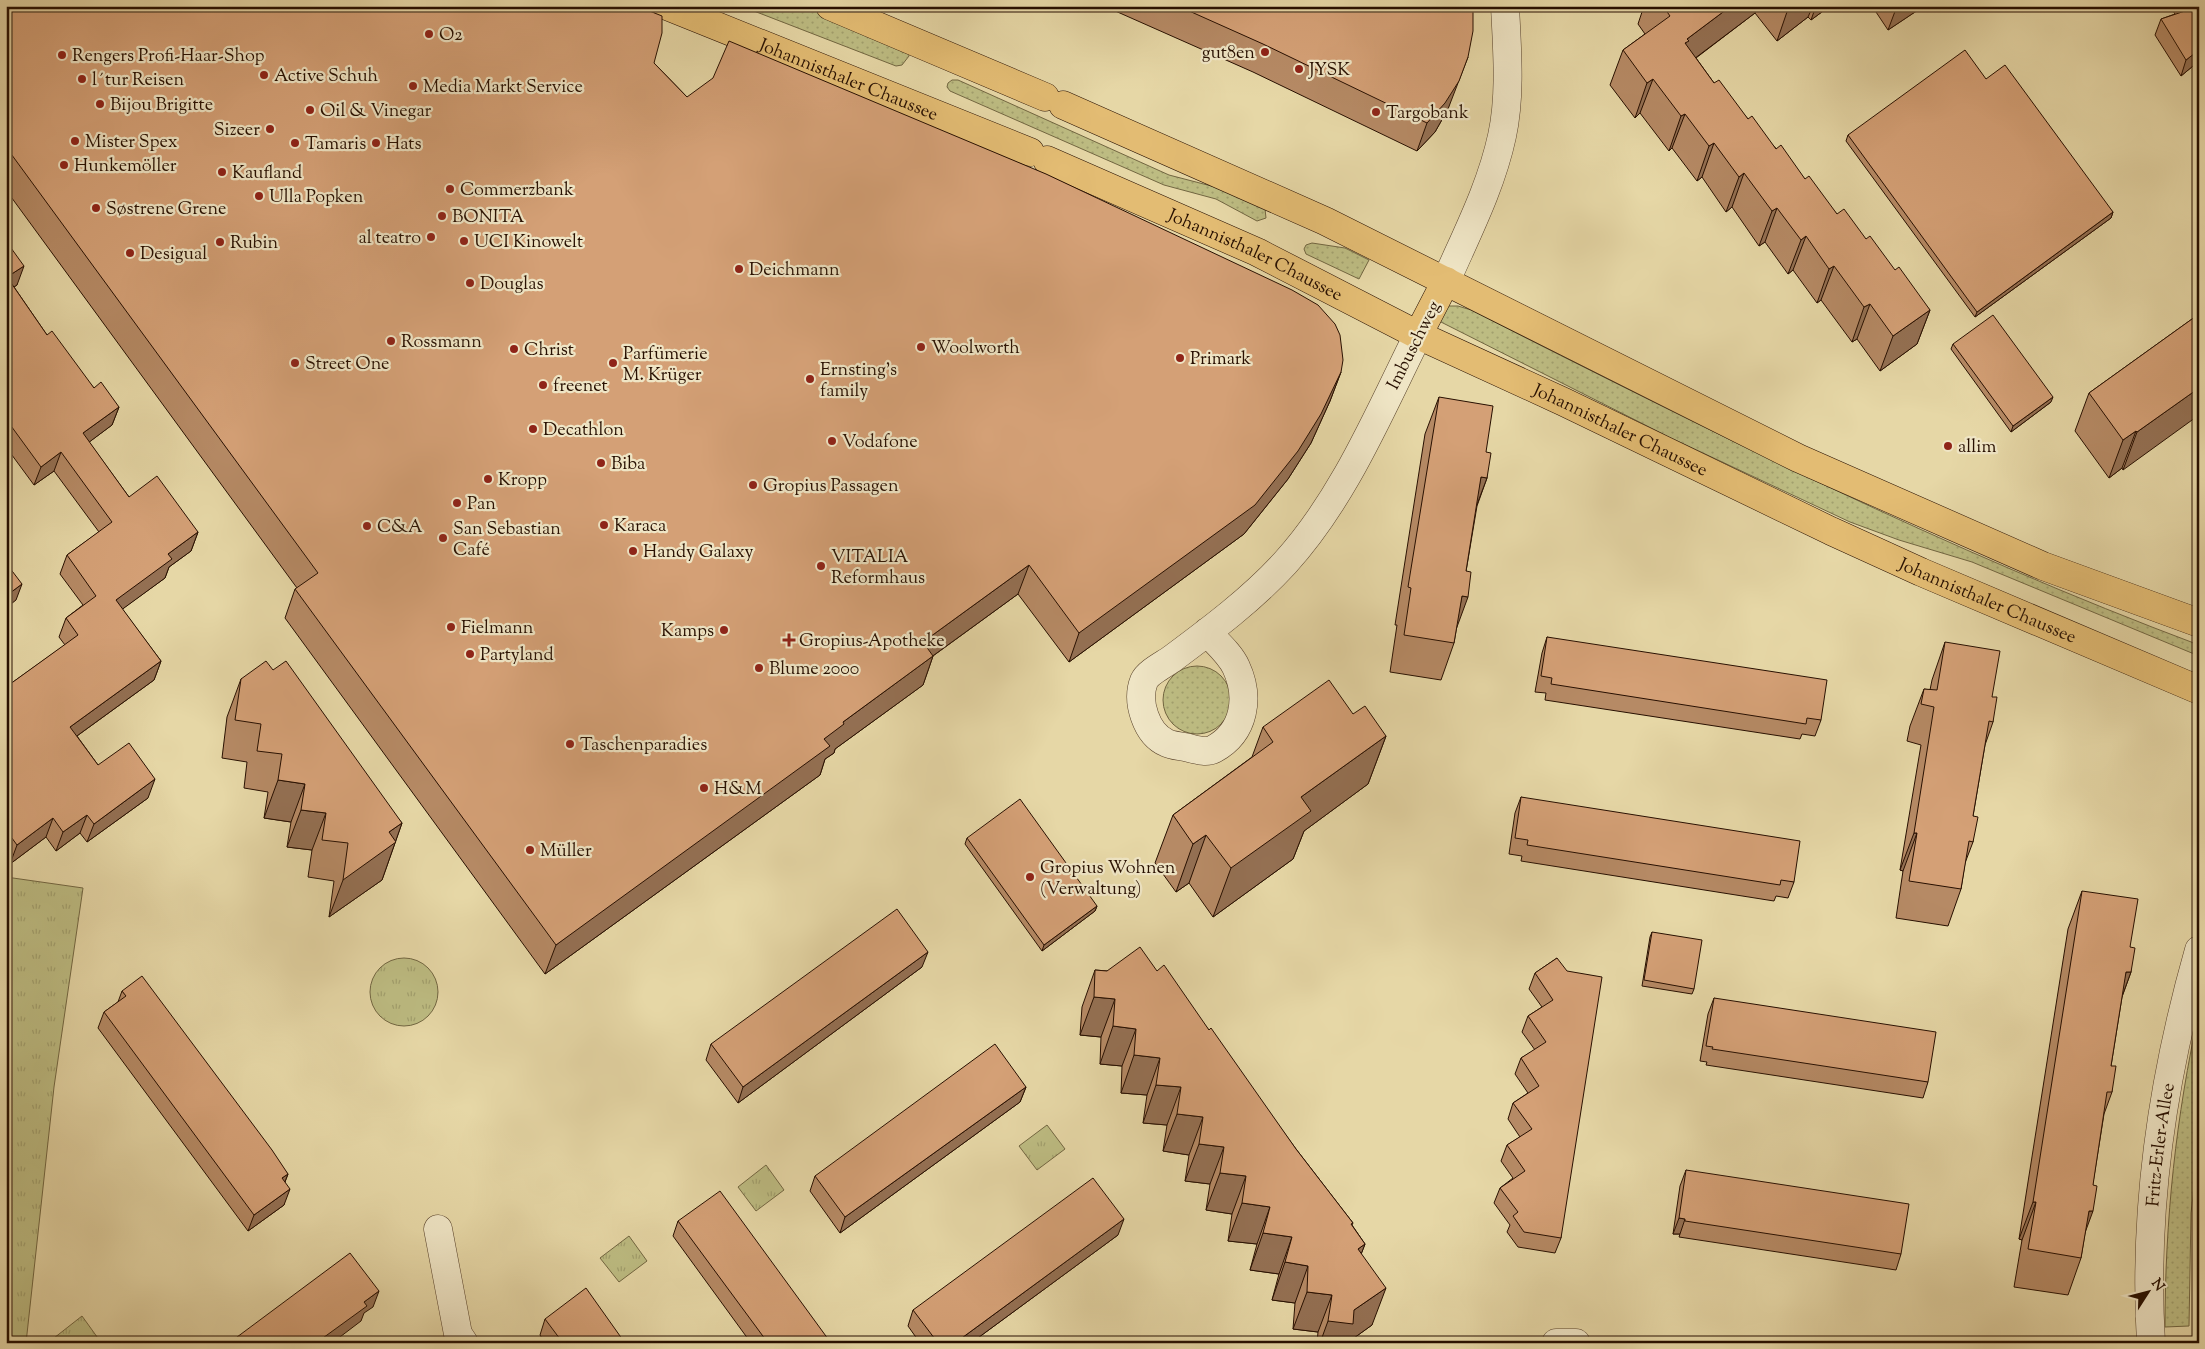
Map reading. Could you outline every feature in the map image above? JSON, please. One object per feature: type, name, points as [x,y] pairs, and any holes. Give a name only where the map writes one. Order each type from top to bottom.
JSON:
[{"type":"main road","name":"Johannisthaler Chaussee","points":[[667,6],[1038,156],[1257,252],[1418,335],[1564,402],[1823,527],[1921,572],[2199,690]]},
{"type":"main road","points":[[830,6],[1054,101],[1325,221],[1798,458],[2043,566],[2199,623]]},
{"type":"main road","name":"Imbuschweg","points":[[1418,335],[1446,281]]},
{"type":"street","name":"Imbuschweg","points":[[1446,281],[1486,193],[1503,134],[1508,69],[1505,6]]},
{"type":"street","name":"Imbuschweg","points":[[1207,632],[1235,666],[1243,687],[1244,702],[1240,722],[1223,744],[1209,751],[1193,750],[1165,742],[1146,723],[1140,696],[1145,679],[1207,632],[1265,583],[1286,562],[1330,505],[1418,335]]},
{"type":"street","name":"Fritz-Erler-Allee","points":[[2152,1343],[2150,1254],[2154,1193],[2168,1086],[2181,1020],[2199,950]]},
{"type":"street","points":[[438,1230],[458,1334],[464,1343]]},
{"type":"street","points":[[1556,1343],[1576,1343]]},
{"type":"green space","points":[[741,6],[804,6],[896,41],[908,50],[909,56],[902,65],[896,66]]},
{"type":"green space","points":[[952,80],[958,80],[1169,175],[1219,188],[1265,209],[1266,218],[1257,221],[1216,199],[1164,185],[950,91],[947,87],[948,83]]},
{"type":"green space","points":[[1312,243],[1345,248],[1369,260],[1359,279],[1306,254],[1304,249],[1306,245]]},
{"type":"green space","points":[[1448,306],[1458,306],[1471,310],[1830,488],[1921,530],[2105,609],[2199,645],[2199,656],[1972,562],[1899,540],[1850,522],[1669,437],[1437,320]]},
{"type":"green space","points":[[1197,666],[1210,669],[1221,676],[1228,687],[1231,700],[1228,713],[1221,724],[1210,731],[1197,734],[1184,731],[1173,724],[1166,713],[1163,700],[1166,687],[1173,676],[1184,669]]},
{"type":"green space","points":[[6,877],[83,888],[54,1087],[26,1343],[6,1343]]},
{"type":"green space","points":[[404,958],[417,961],[428,968],[435,979],[438,992],[435,1005],[428,1016],[417,1023],[404,1026],[391,1023],[380,1016],[373,1005],[370,992],[373,979],[380,968],[391,961]]},
{"type":"green space","points":[[2199,1012],[2199,1146],[2191,1213],[2189,1326],[2165,1327],[2167,1247],[2173,1168],[2184,1090]]},
{"type":"green space","points":[[1047,1125],[1065,1149],[1037,1170],[1019,1146]]},
{"type":"green space","points":[[766,1165],[784,1190],[756,1211],[738,1187]]},
{"type":"green space","points":[[629,1236],[647,1261],[619,1282],[600,1258]]},
{"type":"green space","points":[[82,1316],[100,1341],[97,1343],[58,1343],[54,1338]]},
{"type":"building","name":"Gropius Passagen","points":[[6,6],[637,6],[662,16],[662,33],[654,63],[687,97],[713,78],[729,41],[1046,174],[1292,290],[1318,305],[1335,324],[1340,335],[1343,360],[1341,372],[1321,414],[1298,451],[1255,505],[1079,633],[1029,565],[923,642],[933,656],[843,722],[844,724],[824,739],[830,746],[556,945],[295,589],[318,573],[6,147]]},
{"type":"building","points":[[1178,6],[1473,6],[1473,31],[1468,57],[1459,81],[1445,103],[1427,123],[1263,44]]},
{"type":"building","points":[[1663,6],[1731,6],[1687,39],[1689,41],[1685,43],[1714,83],[1719,80],[1748,119],[1752,116],[1776,149],[1781,145],[1805,179],[1809,176],[1837,214],[1844,209],[1866,239],[1870,236],[1895,270],[1899,267],[1930,310],[1893,336],[1870,304],[1864,307],[1834,266],[1829,269],[1806,236],[1801,240],[1777,208],[1772,211],[1744,173],[1739,177],[1714,143],[1709,146],[1685,114],[1681,116],[1653,79],[1647,83],[1623,50],[1670,16]]},
{"type":"building","points":[[2186,6],[2199,6],[2199,50],[2186,60],[2161,19],[2188,10]]},
{"type":"building","points":[[1965,50],[1986,79],[2005,65],[2113,212],[1977,312],[1848,135]]},
{"type":"building","points":[[6,241],[24,266],[7,277],[47,335],[52,331],[94,388],[101,382],[119,407],[83,433],[129,497],[157,476],[198,532],[168,554],[172,559],[116,600],[161,661],[70,727],[98,765],[129,743],[155,779],[94,824],[87,815],[63,832],[53,818],[17,845],[6,830],[6,687],[78,635],[66,618],[96,596],[67,555],[112,522],[61,452],[41,467],[6,419]]},
{"type":"building","points":[[2199,314],[2199,388],[2123,440],[2089,393]]},
{"type":"building","points":[[1993,315],[2053,397],[2013,426],[1953,344]]},
{"type":"building","points":[[1439,397],[1493,406],[1486,452],[1491,453],[1487,478],[1481,477],[1466,571],[1471,572],[1468,597],[1462,596],[1454,643],[1404,635],[1411,588],[1408,587]]},
{"type":"building","points":[[6,563],[22,584],[6,596]]},
{"type":"building","points":[[6,611],[10,617],[6,620]]},
{"type":"building","points":[[1547,637],[1827,680],[1821,720],[1807,718],[1806,724],[1551,684],[1552,678],[1541,676]]},
{"type":"building","points":[[1945,642],[2000,651],[1992,697],[1997,697],[1993,722],[1989,721],[1973,816],[1978,817],[1973,842],[1969,841],[1961,889],[1909,881],[1917,833],[1914,833],[1934,707],[1921,704],[1924,689],[1937,690]]},
{"type":"building","points":[[266,661],[273,670],[286,661],[402,823],[389,832],[396,842],[343,880],[348,843],[322,840],[326,813],[301,810],[305,784],[278,780],[282,754],[257,751],[261,724],[235,720],[241,679]]},
{"type":"building","points":[[1329,680],[1353,714],[1365,706],[1386,736],[1301,797],[1311,811],[1231,868],[1206,835],[1193,844],[1173,815],[1273,742],[1263,727]]},
{"type":"building","points":[[1521,797],[1800,841],[1794,882],[1781,880],[1780,885],[1527,845],[1528,840],[1515,838]]},
{"type":"building","name":"Gropius Wohnen (Verwaltung)","points":[[1020,799],[1097,906],[1044,945],[967,838]]},
{"type":"building","points":[[2082,891],[2138,899],[2130,947],[2135,948],[2131,972],[2126,972],[2111,1066],[2116,1066],[2112,1092],[2107,1092],[2093,1185],[2097,1186],[2093,1211],[2089,1211],[2081,1258],[2028,1249],[2036,1202],[2033,1202]]},
{"type":"building","points":[[897,909],[928,952],[743,1087],[711,1044]]},
{"type":"building","points":[[1652,932],[1702,940],[1694,989],[1644,980]]},
{"type":"building","points":[[1140,947],[1157,971],[1164,965],[1296,1149],[1353,1223],[1351,1224],[1365,1244],[1358,1249],[1386,1288],[1354,1310],[1353,1324],[1328,1321],[1332,1295],[1307,1292],[1308,1266],[1285,1262],[1292,1237],[1263,1233],[1270,1207],[1242,1203],[1246,1176],[1220,1173],[1224,1147],[1199,1144],[1203,1117],[1177,1114],[1181,1087],[1156,1085],[1160,1058],[1134,1055],[1136,1029],[1113,1026],[1115,999],[1094,997],[1095,970],[1107,971]]},
{"type":"building","points":[[1557,958],[1567,971],[1602,977],[1561,1238],[1524,1232],[1513,1216],[1518,1212],[1500,1188],[1525,1171],[1507,1145],[1532,1129],[1513,1103],[1539,1086],[1521,1058],[1546,1042],[1528,1016],[1553,1000],[1535,973]]},
{"type":"building","points":[[142,976],[288,1174],[282,1178],[290,1189],[254,1215],[104,1012],[126,996],[122,991]]},
{"type":"building","points":[[1714,998],[1936,1032],[1928,1082],[1712,1049],[1713,1047],[1706,1046]]},
{"type":"building","points":[[995,1044],[1026,1087],[845,1217],[815,1176]]},
{"type":"building","points":[[1686,1170],[1909,1204],[1901,1254],[1685,1221],[1685,1219],[1679,1218]]},
{"type":"building","points":[[1093,1178],[1124,1219],[955,1343],[938,1343],[913,1310]]},
{"type":"building","points":[[720,1191],[831,1343],[768,1343],[678,1221]]},
{"type":"building","points":[[350,1253],[379,1291],[364,1302],[367,1306],[316,1343],[229,1343]]},
{"type":"building","points":[[586,1288],[625,1343],[563,1343],[545,1319]]},
{"type":"place","name":"O2","points":[[429,34]]},
{"type":"place","name":"gut8en","points":[[1265,52]]},
{"type":"place","name":"Rengers Profi-Haar-Shop","points":[[62,55]]},
{"type":"place","name":"JYSK","points":[[1299,69]]},
{"type":"place","name":"Active Schuh","points":[[264,75]]},
{"type":"place","name":"l´tur Reisen","points":[[82,79]]},
{"type":"place","name":"Media Markt Service","points":[[413,86]]},
{"type":"place","name":"Bijou Brigitte","points":[[100,104]]},
{"type":"place","name":"Oil & Vinegar","points":[[310,110]]},
{"type":"place","name":"Targobank","points":[[1376,112]]},
{"type":"place","name":"Sizeer","points":[[270,129]]},
{"type":"place","name":"Mister Spex","points":[[75,141]]},
{"type":"place","name":"Tamaris","points":[[295,143]]},
{"type":"place","name":"Hats","points":[[376,143]]},
{"type":"place","name":"Hunkemöller","points":[[64,165]]},
{"type":"place","name":"Kaufland","points":[[222,172]]},
{"type":"place","name":"Commerzbank","points":[[450,189]]},
{"type":"place","name":"Ulla Popken","points":[[259,196]]},
{"type":"place","name":"Søstrene Grene","points":[[96,208]]},
{"type":"place","name":"BONITA","points":[[442,216]]},
{"type":"place","name":"al teatro","points":[[431,237]]},
{"type":"place","name":"UCI Kinowelt","points":[[464,241]]},
{"type":"place","name":"Rubin","points":[[220,242]]},
{"type":"place","name":"Desigual","points":[[130,253]]},
{"type":"place","name":"Deichmann","points":[[739,269]]},
{"type":"place","name":"Douglas","points":[[470,283]]},
{"type":"place","name":"Rossmann","points":[[391,341]]},
{"type":"place","name":"Woolworth","points":[[921,347]]},
{"type":"place","name":"Christ","points":[[514,349]]},
{"type":"place","name":"Primark","points":[[1180,358]]},
{"type":"place","name":"Street One","points":[[295,363]]},
{"type":"place","name":"Parfümerie M. Krüger","points":[[613,363]]},
{"type":"place","name":"Ernsting's family","points":[[810,379]]},
{"type":"place","name":"freenet","points":[[543,385]]},
{"type":"place","name":"Decathlon","points":[[533,429]]},
{"type":"place","name":"Vodafone","points":[[832,441]]},
{"type":"place","name":"allim","points":[[1948,446]]},
{"type":"place","name":"Biba","points":[[601,463]]},
{"type":"place","name":"Kropp","points":[[488,479]]},
{"type":"place","name":"Gropius Passagen","points":[[753,485]]},
{"type":"place","name":"Pan","points":[[457,503]]},
{"type":"place","name":"Karaca","points":[[604,525]]},
{"type":"place","name":"C&A","points":[[367,526]]},
{"type":"place","name":"San Sebastian Café","points":[[443,538]]},
{"type":"place","name":"Handy Galaxy","points":[[633,551]]},
{"type":"place","name":"VITALIA Reformhaus","points":[[821,566]]},
{"type":"place","name":"Fielmann","points":[[451,627]]},
{"type":"place","name":"Kamps","points":[[724,630]]},
{"type":"place","name":"Gropius-Apotheke","points":[[789,640]]},
{"type":"place","name":"Partyland","points":[[470,654]]},
{"type":"place","name":"Blume 2000","points":[[759,668]]},
{"type":"place","name":"Taschenparadies","points":[[570,744]]},
{"type":"place","name":"H&M","points":[[704,788]]},
{"type":"place","name":"Müller","points":[[530,850]]},
{"type":"place","name":"Gropius Wohnen (Verwaltung)","points":[[1030,877]]}]
